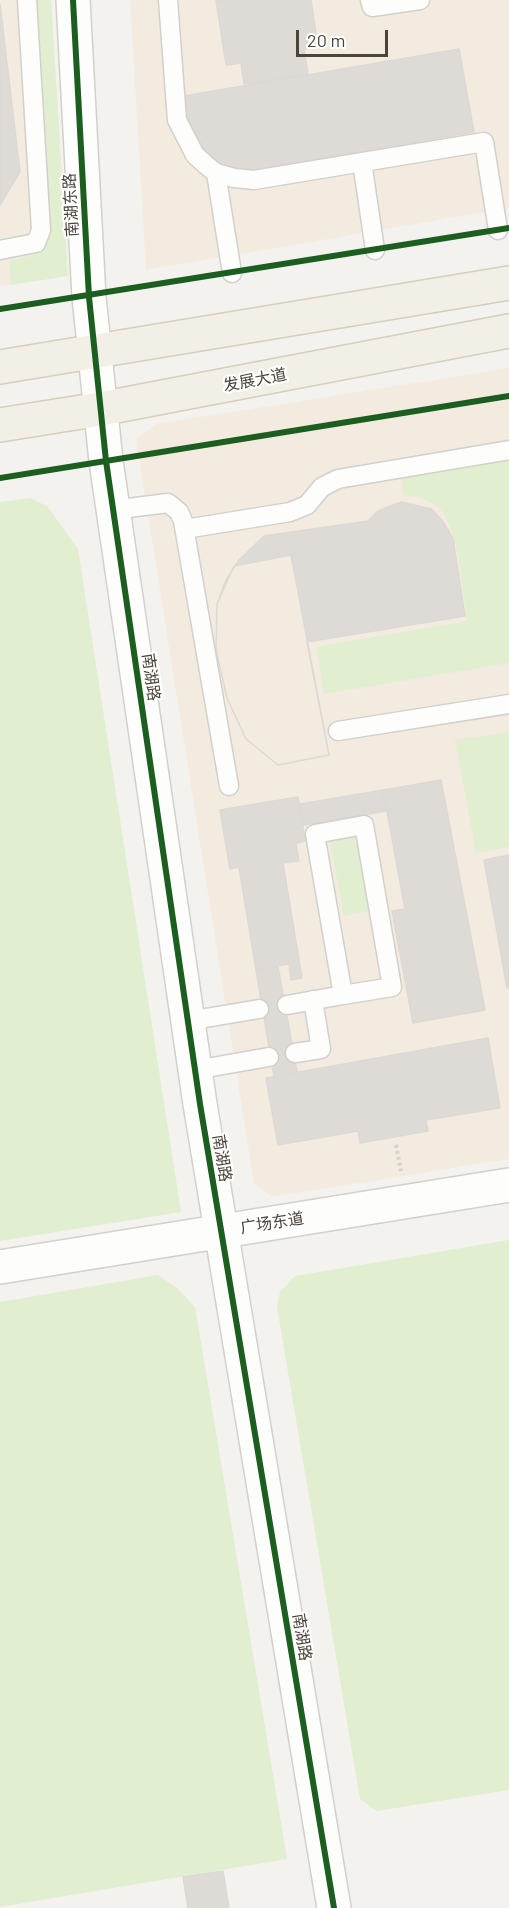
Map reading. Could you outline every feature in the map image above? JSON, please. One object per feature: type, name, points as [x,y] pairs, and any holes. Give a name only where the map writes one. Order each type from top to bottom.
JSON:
[{"type":"main road","points":[[0,367],[509,283]]},
{"type":"main road","name":"发展大道","points":[[0,425],[100,409],[509,331]]},
{"type":"street","name":"南湖东路","points":[[73,0],[94,351],[100,409]]},
{"type":"street","name":"南湖路","points":[[100,409],[112,510],[195,1070],[334,1908]]},
{"type":"street","name":"广场东道","points":[[0,1267],[509,1185]]},
{"type":"lane","points":[[0,250],[36,243],[41,230],[27,0]]},
{"type":"lane","points":[[168,0],[177,120],[195,155],[216,172],[234,178],[254,180],[484,142],[498,230]]},
{"type":"lane","points":[[370,0],[372,7],[420,0]]},
{"type":"lane","points":[[362,162],[375,250]]},
{"type":"lane","points":[[216,172],[232,273]]},
{"type":"lane","points":[[185,529],[290,512],[307,505],[322,486],[338,478],[509,450]]},
{"type":"lane","points":[[112,510],[168,503],[179,512],[185,529],[229,786]]},
{"type":"lane","points":[[338,731],[509,704]]},
{"type":"lane","points":[[287,1005],[392,987],[364,825],[315,834],[343,995]]},
{"type":"lane","points":[[296,1053],[321,1049],[313,1000]]},
{"type":"lane","points":[[188,1021],[259,1009]]},
{"type":"lane","points":[[195,1070],[269,1058]]},
{"type":"shaded area","points":[[0,0],[51,0],[68,276],[0,286]]},
{"type":"shaded area","points":[[130,0],[509,0],[509,208],[146,270]]},
{"type":"shaded area","points":[[509,368],[509,1159],[272,1197],[254,1184],[136,439],[156,424]]},
{"type":"green space","points":[[19,0],[51,0],[68,276],[11,285],[9,261],[34,255]]},
{"type":"green space","points":[[509,456],[509,663],[324,694],[316,647],[467,621],[456,545],[446,517],[431,502],[404,495],[400,473]]},
{"type":"green space","points":[[31,498],[48,507],[78,549],[181,1212],[0,1241],[0,502]]},
{"type":"green space","points":[[509,732],[509,847],[476,853],[455,740]]},
{"type":"green space","points":[[352,833],[357,837],[370,911],[344,916],[330,842],[332,836]]},
{"type":"green space","points":[[509,1240],[509,1790],[377,1811],[360,1799],[277,1307],[280,1292],[295,1276]]},
{"type":"green space","points":[[158,1275],[177,1288],[195,1307],[287,1859],[0,1907],[0,1302]]},
{"type":"building","points":[[216,0],[311,0],[318,47],[304,49],[308,74],[244,84],[241,63],[226,65]]},
{"type":"building","points":[[0,4],[20,172],[0,205]]},
{"type":"building","points":[[459,49],[474,132],[242,172],[215,161],[192,135],[184,96]]},
{"type":"building","points":[[401,502],[431,509],[442,520],[453,538],[465,616],[307,642],[329,755],[278,765],[246,739],[227,698],[216,650],[217,604],[226,580],[239,560],[264,536],[368,521],[378,511]]},
{"type":"building","points":[[291,555],[329,755],[278,765],[246,739],[227,698],[216,650],[217,604],[234,566]]},
{"type":"building","points":[[441,780],[485,1010],[413,1023],[392,911],[405,909],[383,790]]},
{"type":"building","points":[[383,790],[386,811],[303,825],[300,804]]},
{"type":"building","points":[[298,797],[305,841],[296,843],[299,861],[283,863],[302,978],[291,980],[289,964],[256,970],[239,867],[230,869],[220,810]]},
{"type":"building","points":[[509,855],[509,987],[507,988],[484,860]]},
{"type":"building","points":[[278,966],[297,1072],[274,1077],[256,970]]},
{"type":"building","points":[[488,1038],[500,1108],[426,1120],[428,1131],[360,1143],[358,1131],[278,1145],[266,1078]]},
{"type":"building","points":[[223,1871],[229,1908],[188,1908],[183,1877]]},
{"type":"cycle path","points":[[73,0],[89,297],[106,461],[200,1104],[334,1908]]},
{"type":"cycle path","points":[[0,309],[509,228]]},
{"type":"cycle path","points":[[0,478],[509,396]]}]
